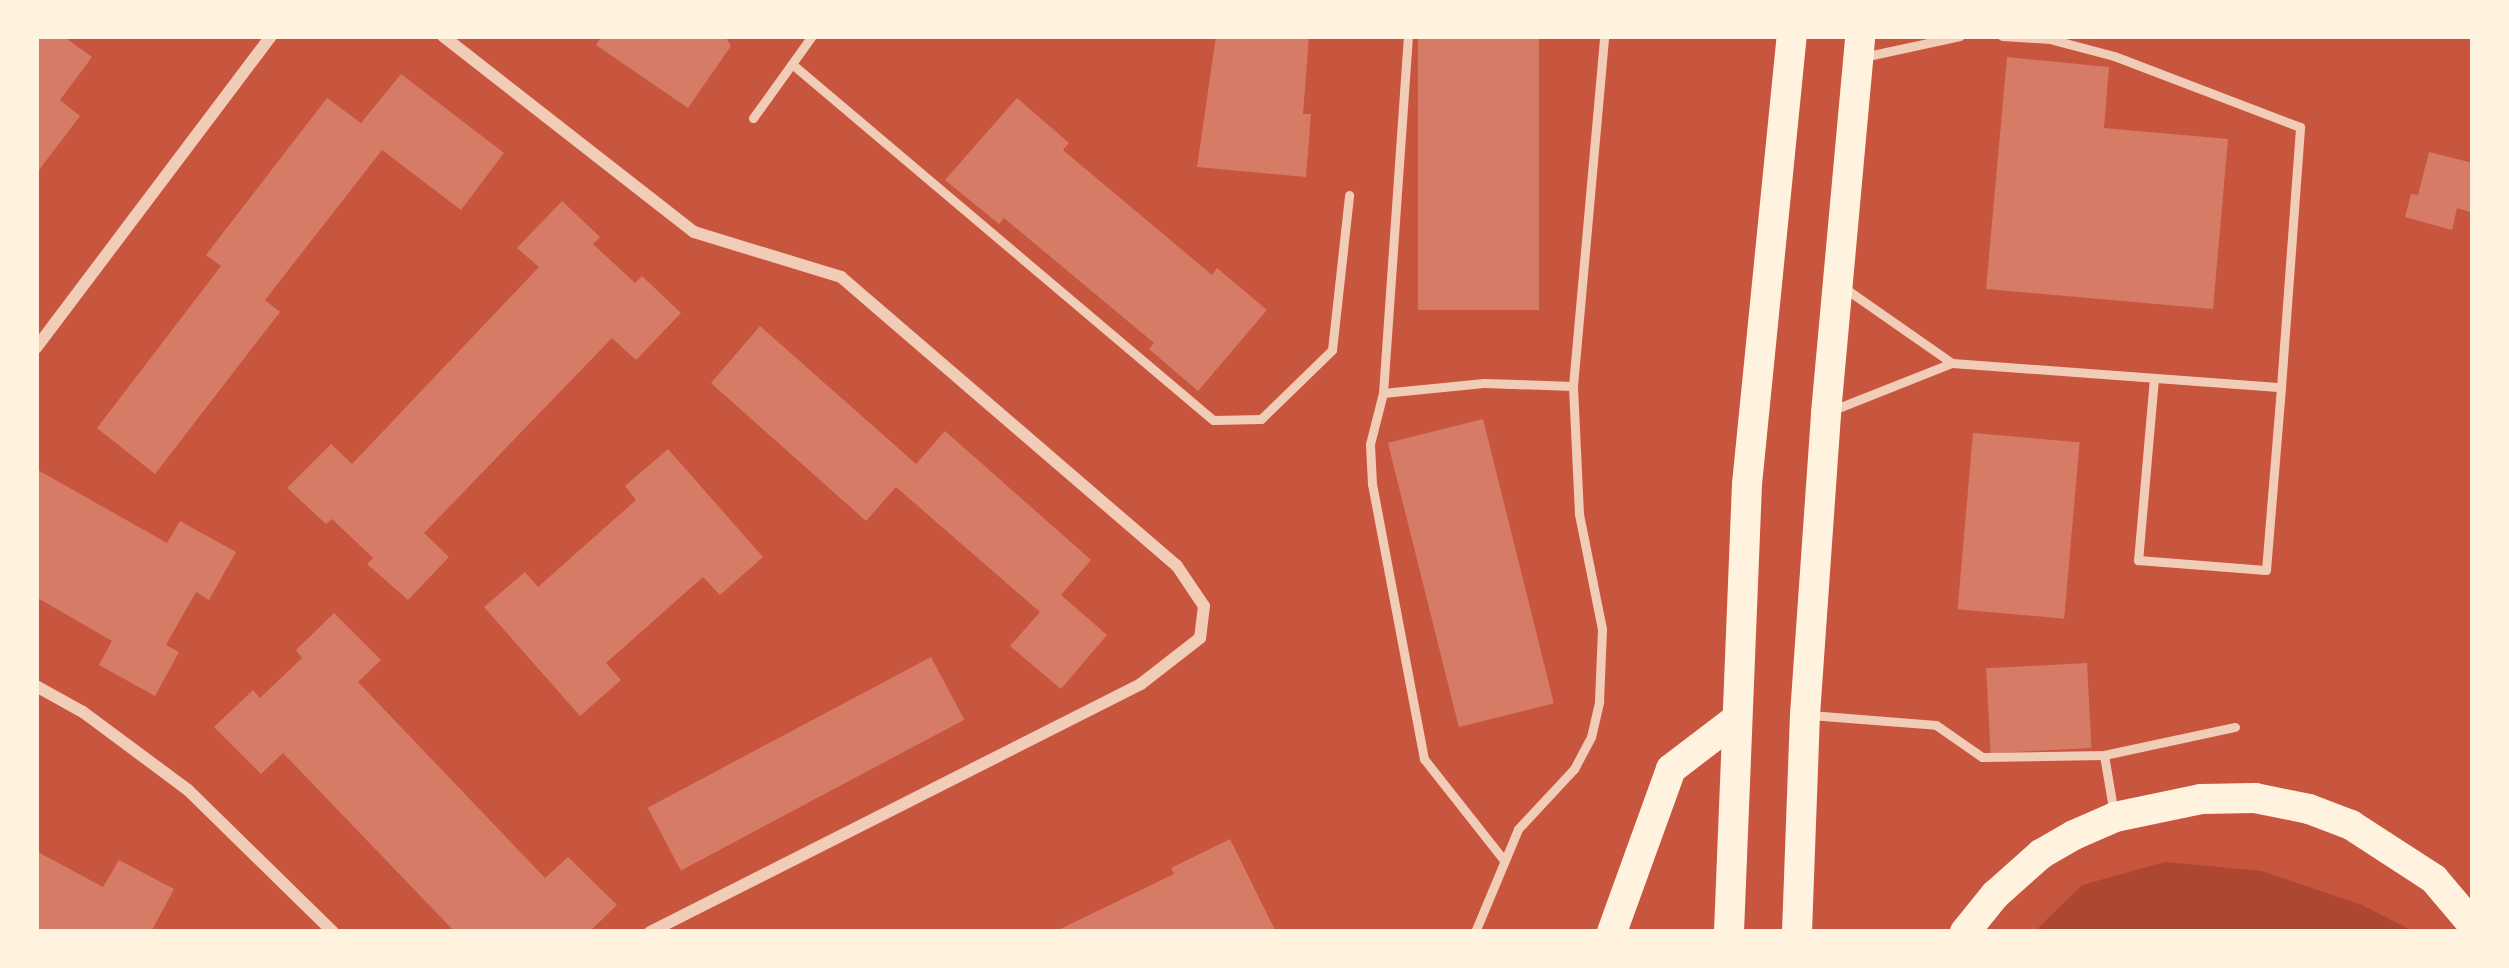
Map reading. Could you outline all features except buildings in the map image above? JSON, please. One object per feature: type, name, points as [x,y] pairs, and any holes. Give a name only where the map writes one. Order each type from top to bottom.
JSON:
[{"type":"highway","points":[[1729,932],[1747,484],[1792,36]]},
{"type":"highway","points":[[1797,932],[1805,715],[1826,413],[1859,47]]},
{"type":"highway","points":[[1612,932],[1671,769],[1735,720]]},
{"type":"highway","points":[[1964,932],[1995,895],[2041,854],[2115,817],[2201,800],[2255,798],[2309,808],[2350,825],[2434,879],[2473,925]]},
{"type":"street","points":[[36,348],[271,36]]},
{"type":"street","points":[[443,36],[694,232],[841,277],[1177,566],[1204,606],[1200,638],[1141,685],[650,932]]},
{"type":"street","points":[[36,686],[83,712],[188,790],[333,932]]},
{"type":"lane","points":[[753,118],[812,36]]},
{"type":"lane","points":[[1408,36],[1382,392],[1370,444],[1372,484],[1424,759],[1503,859]]},
{"type":"lane","points":[[1475,932],[1518,829],[1574,769],[1591,737],[1599,701],[1602,628],[1579,514],[1573,386],[1604,36]]},
{"type":"lane","points":[[1859,47],[1960,36]]},
{"type":"lane","points":[[2002,36],[2050,39],[2114,56],[2300,128],[2266,570],[2138,560],[2154,378]]},
{"type":"lane","points":[[792,64],[1213,420],[1261,419],[1332,350],[1349,195]]},
{"type":"lane","points":[[1837,284],[1952,362]]},
{"type":"lane","points":[[1826,413],[1952,362],[2282,387]]},
{"type":"lane","points":[[1382,392],[1484,383],[1573,386]]},
{"type":"lane","points":[[1805,715],[1936,725],[1982,757],[2104,754],[2235,727]]},
{"type":"lane","points":[[2104,754],[2115,817]]},
{"type":"shaded area","points":[[2165,862],[2262,871],[2362,905],[2415,932],[2034,932],[2082,885]]}]
